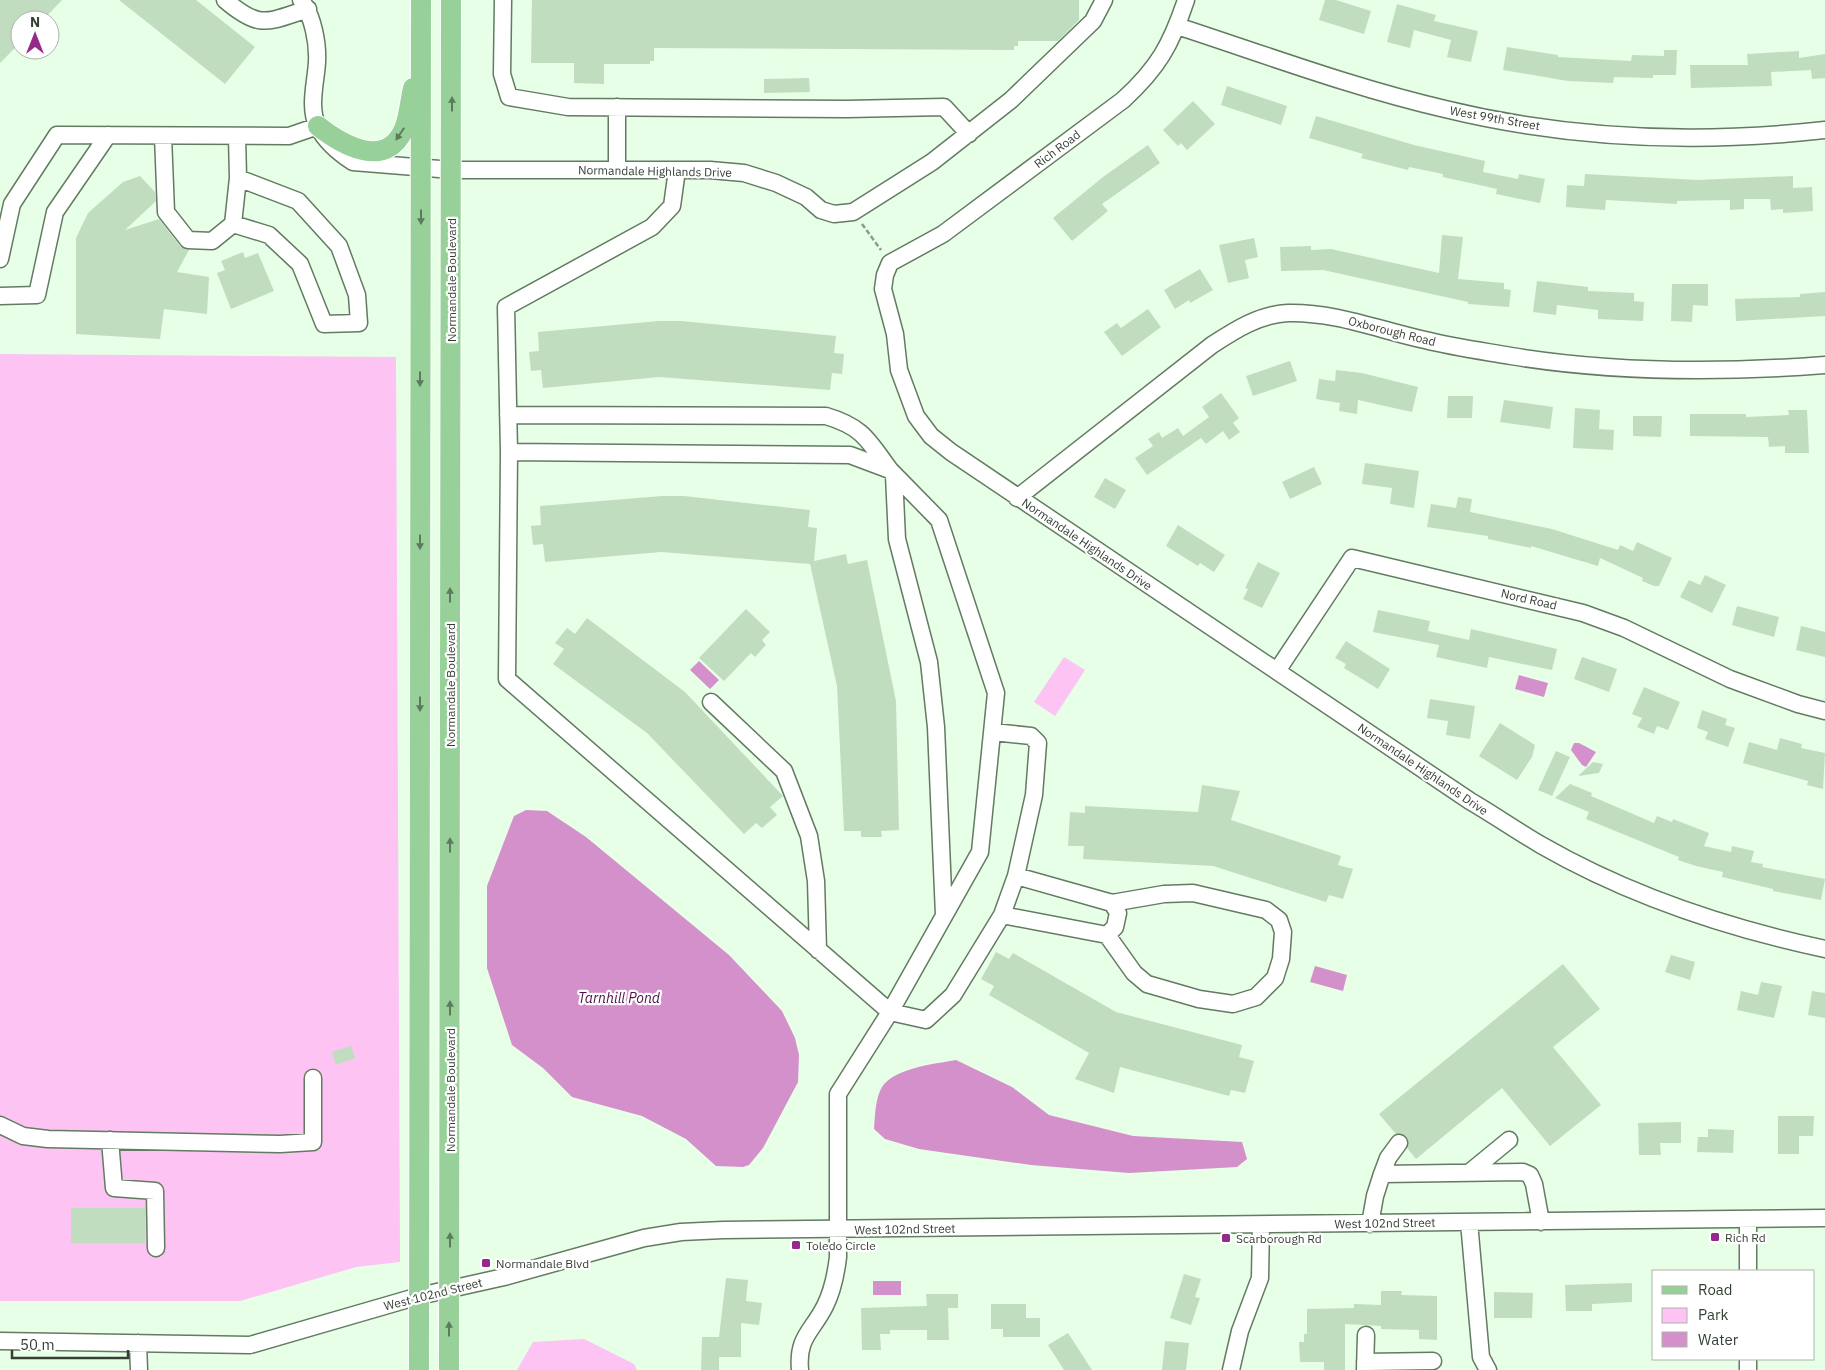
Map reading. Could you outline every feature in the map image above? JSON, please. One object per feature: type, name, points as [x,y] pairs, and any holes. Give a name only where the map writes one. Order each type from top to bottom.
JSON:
[{"type":"main road","points":[[419,1370],[421,0]]},
{"type":"main road","name":"Normandale Boulevard","points":[[449,1370],[451,0]]},
{"type":"main road","points":[[318,126],[337,141],[354,149],[381,150],[390,145],[397,140],[404,129],[421,54]]},
{"type":"street","points":[[0,259],[12,204],[58,135],[289,136],[318,126],[314,109],[318,60],[305,5],[265,22],[243,16],[225,0]]},
{"type":"street","points":[[503,0],[502,74],[508,97],[568,107],[847,109],[944,107],[969,134]]},
{"type":"street","points":[[853,212],[932,162],[1011,100],[1093,21],[1104,0]]},
{"type":"street","name":"Rich Road","points":[[890,263],[943,234],[1123,100],[1146,80],[1164,54],[1186,0]]},
{"type":"street","name":"West 99th Street","points":[[1177,26],[1375,90],[1445,109],[1527,125],[1608,134],[1690,138],[1774,136],[1825,130]]},
{"type":"street","points":[[617,107],[617,170]]},
{"type":"street","name":"Normandale Highlands Drive","points":[[318,126],[340,154],[353,162],[452,170],[678,170],[744,173],[776,183],[806,197],[822,210],[834,214],[853,212]]},
{"type":"street","points":[[0,296],[37,295],[54,212],[108,135]]},
{"type":"street","points":[[163,136],[166,212],[188,240],[212,241],[233,224],[238,178],[237,136]]},
{"type":"street","points":[[678,170],[672,206],[652,227],[506,307],[508,415],[507,679],[890,1012],[926,1020],[952,994],[1002,915],[1016,876],[1034,794],[1038,743],[1031,736],[993,732]]},
{"type":"street","points":[[233,224],[269,234],[300,264],[324,324],[359,323],[357,295],[339,246],[298,201],[238,178]]},
{"type":"street","name":"Normandale Highlands Drive","points":[[890,263],[885,274],[883,288],[895,334],[899,370],[916,416],[932,436],[951,452],[1470,801],[1542,845],[1618,883],[1696,914],[1778,939],[1825,949]]},
{"type":"street","name":"Oxborough Road","points":[[1017,498],[1212,345],[1235,330],[1259,320],[1286,314],[1339,317],[1425,340],[1512,356],[1600,367],[1689,371],[1825,365]]},
{"type":"street","points":[[508,415],[826,416],[847,422],[861,431],[892,473],[939,520],[996,693],[980,852],[890,1012],[838,1094],[838,1257],[834,1282],[824,1307],[802,1342],[799,1357],[800,1370]]},
{"type":"street","points":[[508,452],[850,454],[892,473]]},
{"type":"street","points":[[892,473],[897,539],[929,662],[936,727],[944,915]]},
{"type":"street","name":"Nord Road","points":[[1277,671],[1352,558],[1583,613],[1624,628],[1730,679],[1798,704],[1825,711]]},
{"type":"street","points":[[711,702],[784,771],[809,836],[816,881],[818,950]]},
{"type":"street","points":[[1002,915],[1107,934],[1134,973],[1147,984],[1199,1000],[1233,1004],[1256,997],[1275,978],[1281,959],[1283,932],[1279,920],[1266,910],[1193,893],[1164,894],[1112,903],[1016,876]]},
{"type":"street","points":[[1107,934],[1115,927],[1118,914],[1112,903]]},
{"type":"street","points":[[0,1125],[23,1136],[48,1139],[280,1144],[313,1142],[313,1078]]},
{"type":"street","points":[[110,1140],[114,1188],[154,1191],[156,1248]]},
{"type":"street","points":[[1470,1172],[1509,1140]]},
{"type":"street","points":[[1370,1224],[1375,1196],[1382,1174],[1388,1158],[1399,1143]]},
{"type":"street","points":[[1382,1174],[1523,1172],[1530,1175],[1534,1184],[1541,1222]]},
{"type":"street","name":"West 102nd Street","points":[[0,1341],[250,1345],[419,1296],[504,1277],[644,1238],[681,1232],[1825,1218]]},
{"type":"street","points":[[1748,1219],[1748,1270]]},
{"type":"street","points":[[1469,1222],[1481,1357],[1488,1370]]},
{"type":"street","points":[[1231,1370],[1240,1331],[1260,1278],[1261,1225]]},
{"type":"street","points":[[1366,1335],[1365,1366],[1433,1361]]},
{"type":"street","points":[[138,1343],[139,1370]]},
{"type":"path","points":[[853,212],[890,263]]},
{"type":"green space","points":[[0,354],[396,357],[400,1262],[356,1267],[240,1301],[0,1301]]},
{"type":"green space","points":[[1064,657],[1085,670],[1055,716],[1034,702]]},
{"type":"green space","points":[[584,1339],[634,1364],[637,1370],[517,1370],[533,1342]]},
{"type":"water","points":[[699,661],[719,680],[710,689],[690,670]]},
{"type":"water","points":[[1519,675],[1548,683],[1544,697],[1515,689]]},
{"type":"water","points":[[1574,743],[1579,743],[1596,752],[1586,767],[1582,765],[1571,750]]},
{"type":"water","name":"Tarnhill Pond","points":[[526,810],[547,811],[586,837],[729,955],[782,1011],[795,1038],[799,1055],[798,1082],[763,1148],[749,1165],[743,1167],[716,1166],[686,1139],[642,1116],[572,1097],[543,1068],[512,1045],[487,968],[487,886],[514,816]]},
{"type":"water","points":[[1315,966],[1347,975],[1343,991],[1310,982]]},
{"type":"water","points":[[956,1060],[1012,1087],[1049,1115],[1133,1136],[1242,1142],[1247,1159],[1237,1167],[1129,1173],[1031,1165],[919,1149],[885,1139],[874,1129],[877,1100],[885,1083],[902,1072],[914,1068]]},
{"type":"water","points":[[873,1281],[901,1281],[901,1295],[873,1295]]},
{"type":"building","points":[[0,0],[62,0],[52,10],[10,10],[10,53],[0,63]]},
{"type":"building","points":[[119,0],[196,0],[255,47],[225,84]]},
{"type":"building","points":[[532,0],[1079,0],[1079,20],[1058,41],[1018,41],[1018,46],[1014,46],[1014,50],[654,48],[654,61],[650,61],[650,64],[604,64],[604,84],[574,83],[574,63],[531,63]]},
{"type":"building","points":[[1325,0],[1336,0],[1371,11],[1364,34],[1319,20]]},
{"type":"building","points":[[1397,4],[1436,15],[1434,21],[1478,31],[1471,62],[1447,57],[1451,40],[1414,30],[1410,48],[1387,42]]},
{"type":"building","points":[[1507,47],[1558,55],[1558,57],[1631,61],[1632,55],[1664,56],[1664,50],[1677,50],[1676,75],[1653,75],[1653,78],[1614,77],[1613,83],[1568,81],[1503,70]]},
{"type":"building","points":[[1799,51],[1799,58],[1825,54],[1825,78],[1812,79],[1811,70],[1771,72],[1772,86],[1691,88],[1690,65],[1748,65],[1747,54]]},
{"type":"building","points":[[809,78],[810,92],[764,93],[764,79]]},
{"type":"building","points":[[1227,86],[1287,106],[1281,125],[1221,105]]},
{"type":"building","points":[[1193,101],[1215,124],[1187,150],[1181,143],[1178,146],[1163,130]]},
{"type":"building","points":[[1316,116],[1414,145],[1485,161],[1483,172],[1518,179],[1519,174],[1545,179],[1540,203],[1496,194],[1497,189],[1443,177],[1443,174],[1409,167],[1408,170],[1361,158],[1363,154],[1309,138]]},
{"type":"building","points":[[1148,145],[1160,163],[1102,204],[1108,211],[1072,241],[1053,218],[1103,177]]},
{"type":"building","points":[[1585,174],[1698,180],[1793,176],[1793,188],[1812,187],[1813,211],[1783,213],[1783,209],[1771,210],[1770,199],[1744,199],[1744,209],[1730,210],[1730,200],[1677,201],[1677,204],[1606,200],[1605,210],[1566,207],[1567,185],[1584,186]]},
{"type":"building","points":[[140,176],[155,192],[156,201],[125,230],[159,219],[180,246],[189,250],[177,272],[209,277],[207,314],[164,309],[160,339],[76,334],[76,238],[88,213],[123,182]]},
{"type":"building","points":[[1442,235],[1463,237],[1458,279],[1504,283],[1504,289],[1511,290],[1509,307],[1468,304],[1468,302],[1323,270],[1281,271],[1280,247],[1311,246],[1311,250],[1331,249],[1439,273]]},
{"type":"building","points":[[1254,238],[1258,257],[1245,260],[1249,278],[1228,283],[1219,245]]},
{"type":"building","points":[[243,252],[245,258],[258,253],[274,291],[231,309],[217,273],[225,270],[221,261]]},
{"type":"building","points":[[1200,269],[1213,290],[1190,303],[1189,300],[1175,309],[1164,290]]},
{"type":"building","points":[[1537,281],[1588,287],[1588,291],[1634,293],[1634,301],[1644,302],[1643,321],[1598,319],[1598,310],[1557,305],[1556,315],[1533,312]]},
{"type":"building","points":[[1672,284],[1708,284],[1708,306],[1693,305],[1692,322],[1671,321]]},
{"type":"building","points":[[1825,292],[1825,316],[1736,321],[1735,299],[1800,297],[1800,294]]},
{"type":"building","points":[[1148,309],[1161,327],[1122,356],[1104,332],[1117,323],[1121,328]]},
{"type":"building","points":[[659,321],[681,321],[836,336],[834,353],[844,354],[842,374],[832,373],[830,390],[659,377],[543,388],[541,370],[531,371],[529,352],[539,351],[538,332]]},
{"type":"building","points":[[1290,361],[1297,381],[1253,396],[1246,376]]},
{"type":"building","points":[[1336,370],[1362,373],[1418,387],[1412,412],[1358,400],[1357,414],[1339,411],[1340,403],[1316,399],[1319,379],[1335,381]]},
{"type":"building","points":[[1221,393],[1239,418],[1233,423],[1240,432],[1229,440],[1223,431],[1206,444],[1201,438],[1147,475],[1135,458],[1153,446],[1148,439],[1159,432],[1162,438],[1178,428],[1183,436],[1209,417],[1202,407]]},
{"type":"building","points":[[1448,396],[1473,396],[1472,418],[1447,418]]},
{"type":"building","points":[[1504,400],[1553,407],[1550,429],[1500,422]]},
{"type":"building","points":[[1575,408],[1600,410],[1599,429],[1614,430],[1613,450],[1573,448]]},
{"type":"building","points":[[1788,410],[1807,410],[1809,453],[1785,453],[1785,446],[1769,447],[1768,437],[1690,436],[1690,414],[1746,414],[1746,417],[1789,415]]},
{"type":"building","points":[[1633,416],[1662,416],[1661,437],[1633,436]]},
{"type":"building","points":[[1365,463],[1419,471],[1414,508],[1390,504],[1392,488],[1362,484]]},
{"type":"building","points":[[1314,467],[1322,484],[1290,499],[1282,482]]},
{"type":"building","points":[[1105,478],[1126,490],[1115,509],[1094,497]]},
{"type":"building","points":[[662,496],[684,496],[810,510],[808,527],[817,528],[814,561],[846,554],[848,564],[867,560],[896,701],[899,830],[881,831],[882,837],[861,837],[861,831],[844,831],[837,686],[810,564],[661,552],[545,562],[543,544],[533,545],[531,526],[541,525],[540,506]]},
{"type":"building","points":[[1458,497],[1472,499],[1470,512],[1552,529],[1618,550],[1620,545],[1633,551],[1637,542],[1672,558],[1659,586],[1654,586],[1642,581],[1643,578],[1600,558],[1598,566],[1531,546],[1531,548],[1488,539],[1488,536],[1427,527],[1431,504],[1456,508]]},
{"type":"building","points":[[1178,525],[1225,555],[1214,572],[1200,563],[1198,566],[1166,546]]},
{"type":"building","points":[[1258,562],[1280,573],[1262,608],[1243,599],[1248,589],[1245,588]]},
{"type":"building","points":[[1705,575],[1726,585],[1712,613],[1680,597],[1689,580],[1700,585]]},
{"type":"building","points":[[1737,606],[1779,617],[1774,637],[1732,625]]},
{"type":"building","points":[[746,609],[770,632],[762,640],[766,645],[755,657],[751,653],[724,681],[699,658]]},
{"type":"building","points":[[1378,610],[1430,621],[1428,631],[1469,640],[1471,629],[1557,649],[1552,670],[1489,657],[1487,668],[1436,657],[1439,645],[1373,632]]},
{"type":"building","points":[[587,618],[685,692],[783,796],[770,807],[777,815],[762,828],[756,823],[744,834],[647,733],[553,664],[564,649],[555,643],[567,628],[575,634]]},
{"type":"building","points":[[1801,626],[1825,632],[1825,657],[1796,650]]},
{"type":"building","points":[[1346,641],[1390,669],[1378,689],[1344,668],[1346,664],[1335,658]]},
{"type":"building","points":[[1582,657],[1617,669],[1609,692],[1574,679]]},
{"type":"building","points":[[1644,687],[1680,702],[1668,730],[1657,726],[1654,734],[1637,727],[1642,718],[1632,714]]},
{"type":"building","points":[[1430,699],[1475,706],[1470,739],[1446,735],[1448,721],[1427,718]]},
{"type":"building","points":[[1702,710],[1727,719],[1725,725],[1735,728],[1728,747],[1705,739],[1708,732],[1697,728]]},
{"type":"building","points":[[1500,723],[1535,745],[1532,757],[1517,780],[1479,756]]},
{"type":"building","points":[[1780,738],[1802,744],[1801,748],[1825,753],[1823,789],[1807,785],[1808,781],[1743,763],[1749,742],[1777,750]]},
{"type":"building","points":[[1556,751],[1570,757],[1552,796],[1538,790]]},
{"type":"building","points":[[1593,762],[1603,764],[1599,773],[1578,776]]},
{"type":"building","points":[[1570,784],[1592,793],[1591,796],[1654,823],[1657,816],[1672,822],[1673,819],[1709,833],[1704,846],[1731,852],[1732,846],[1754,851],[1751,862],[1763,864],[1762,867],[1825,879],[1821,900],[1773,891],[1773,889],[1722,877],[1723,872],[1678,860],[1679,857],[1586,819],[1589,812],[1555,798]]},
{"type":"building","points":[[1202,785],[1240,791],[1231,820],[1341,856],[1338,865],[1353,869],[1343,899],[1329,895],[1326,902],[1213,866],[1083,859],[1084,846],[1068,846],[1070,812],[1085,813],[1085,806],[1198,812]]},
{"type":"building","points":[[996,952],[1009,959],[1013,953],[1116,1012],[1242,1045],[1239,1057],[1254,1061],[1245,1093],[1231,1090],[1229,1096],[1120,1067],[1114,1093],[1075,1079],[1089,1053],[989,995],[994,986],[981,979]]},
{"type":"building","points":[[1671,955],[1695,962],[1690,980],[1665,972]]},
{"type":"building","points":[[1563,964],[1600,1009],[1553,1047],[1601,1105],[1550,1146],[1502,1088],[1416,1159],[1407,1148],[1408,1139],[1405,1135],[1396,1134],[1379,1114]]},
{"type":"building","points":[[1761,982],[1782,986],[1774,1018],[1737,1010],[1741,991],[1758,995]]},
{"type":"building","points":[[1812,991],[1825,993],[1825,1018],[1808,1015]]},
{"type":"building","points":[[351,1046],[355,1058],[336,1065],[332,1052]]},
{"type":"building","points":[[1778,1116],[1814,1116],[1813,1136],[1799,1136],[1799,1154],[1778,1154]]},
{"type":"building","points":[[1681,1122],[1681,1143],[1660,1143],[1661,1155],[1639,1155],[1638,1123]]},
{"type":"building","points":[[1708,1129],[1734,1130],[1733,1153],[1697,1152],[1698,1137],[1708,1137]]},
{"type":"building","points":[[71,1208],[145,1208],[145,1243],[71,1243]]},
{"type":"building","points":[[1184,1274],[1201,1279],[1195,1297],[1200,1298],[1191,1325],[1170,1318]]},
{"type":"building","points":[[726,1278],[748,1280],[746,1301],[762,1303],[759,1325],[741,1323],[741,1357],[719,1357],[719,1370],[701,1370],[702,1337],[719,1337]]},
{"type":"building","points":[[1632,1283],[1632,1302],[1592,1304],[1592,1311],[1566,1311],[1565,1285]]},
{"type":"building","points":[[1381,1291],[1402,1291],[1401,1295],[1437,1296],[1437,1340],[1419,1339],[1419,1330],[1381,1329],[1381,1326],[1345,1324],[1345,1370],[1324,1370],[1324,1362],[1300,1362],[1299,1342],[1304,1342],[1304,1334],[1307,1334],[1307,1309],[1354,1308],[1354,1304],[1381,1305]]},
{"type":"building","points":[[1494,1292],[1533,1293],[1532,1318],[1494,1318]]},
{"type":"building","points":[[926,1294],[958,1294],[958,1308],[948,1308],[949,1340],[927,1340],[927,1330],[890,1330],[890,1334],[880,1334],[881,1350],[862,1350],[861,1308],[927,1306]]},
{"type":"building","points":[[991,1304],[1026,1304],[1026,1318],[1040,1318],[1040,1337],[1003,1337],[1003,1329],[991,1329]]},
{"type":"building","points":[[1068,1333],[1092,1370],[1064,1370],[1048,1345]]},
{"type":"building","points":[[1165,1341],[1189,1343],[1186,1370],[1162,1370]]},
{"type":"place","name":"Rich Rd","points":[[1715,1237]]},
{"type":"place","name":"Scarborough Rd","points":[[1226,1238]]},
{"type":"place","name":"Toledo Circle","points":[[796,1245]]},
{"type":"place","name":"Normandale Blvd","points":[[486,1263]]}]
